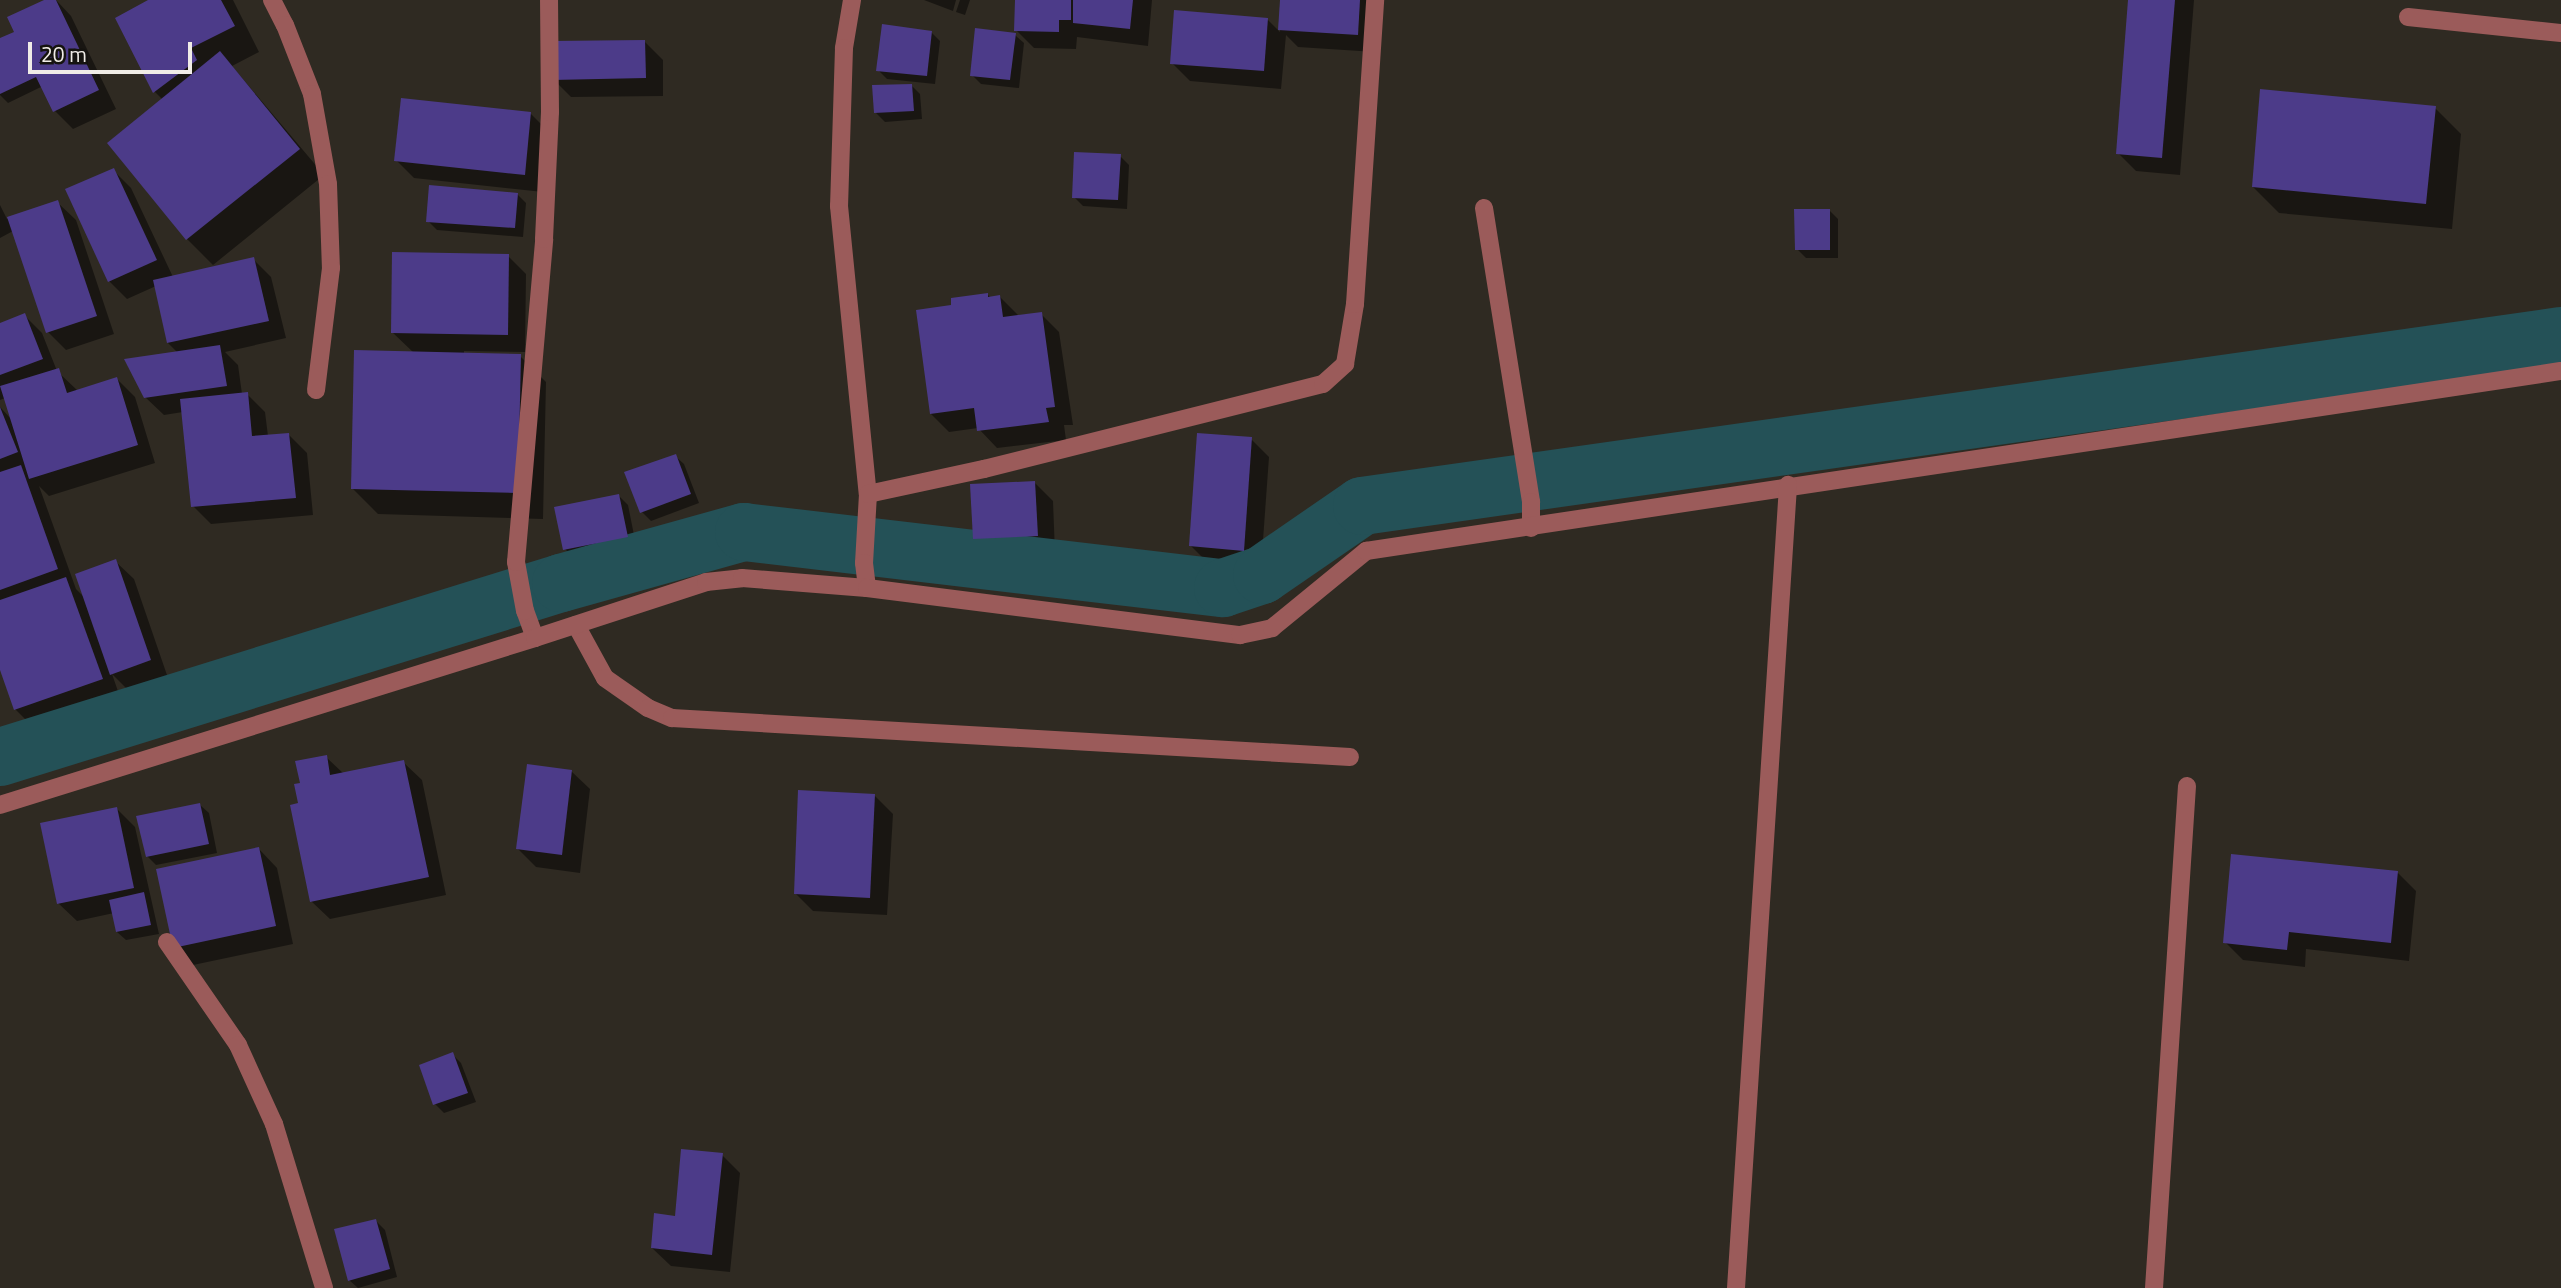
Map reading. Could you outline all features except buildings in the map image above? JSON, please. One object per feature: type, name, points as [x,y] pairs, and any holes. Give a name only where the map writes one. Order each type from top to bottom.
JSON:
[{"type":"street","points":[[272,0],[312,94],[328,184],[331,268],[316,390]]},
{"type":"street","points":[[536,638],[525,611],[516,562],[544,239],[550,111],[549,0]]},
{"type":"street","points":[[852,0],[844,48],[839,206],[867,494],[864,563],[867,588]]},
{"type":"street","points":[[867,494],[997,466],[1323,384],[1338,371],[1345,364],[1355,304],[1375,0]]},
{"type":"street","points":[[2408,17],[2561,33]]},
{"type":"street","points":[[1484,208],[1531,502],[1531,528]]},
{"type":"street","points":[[0,805],[536,638],[706,582],[741,578],[867,588],[1240,635],[1272,628],[1366,551],[1531,528],[1788,485],[2561,371]]},
{"type":"street","points":[[1736,1288],[1788,485]]},
{"type":"street","points":[[576,625],[605,678],[648,708],[672,718],[1350,757]]},
{"type":"street","points":[[2154,1288],[2187,786]]},
{"type":"street","points":[[167,942],[238,1045],[274,1124],[324,1288]]},
{"type":"waterway","points":[[0,757],[561,583],[744,532],[1223,588],[1262,575],[1362,506],[2561,336]]}]
